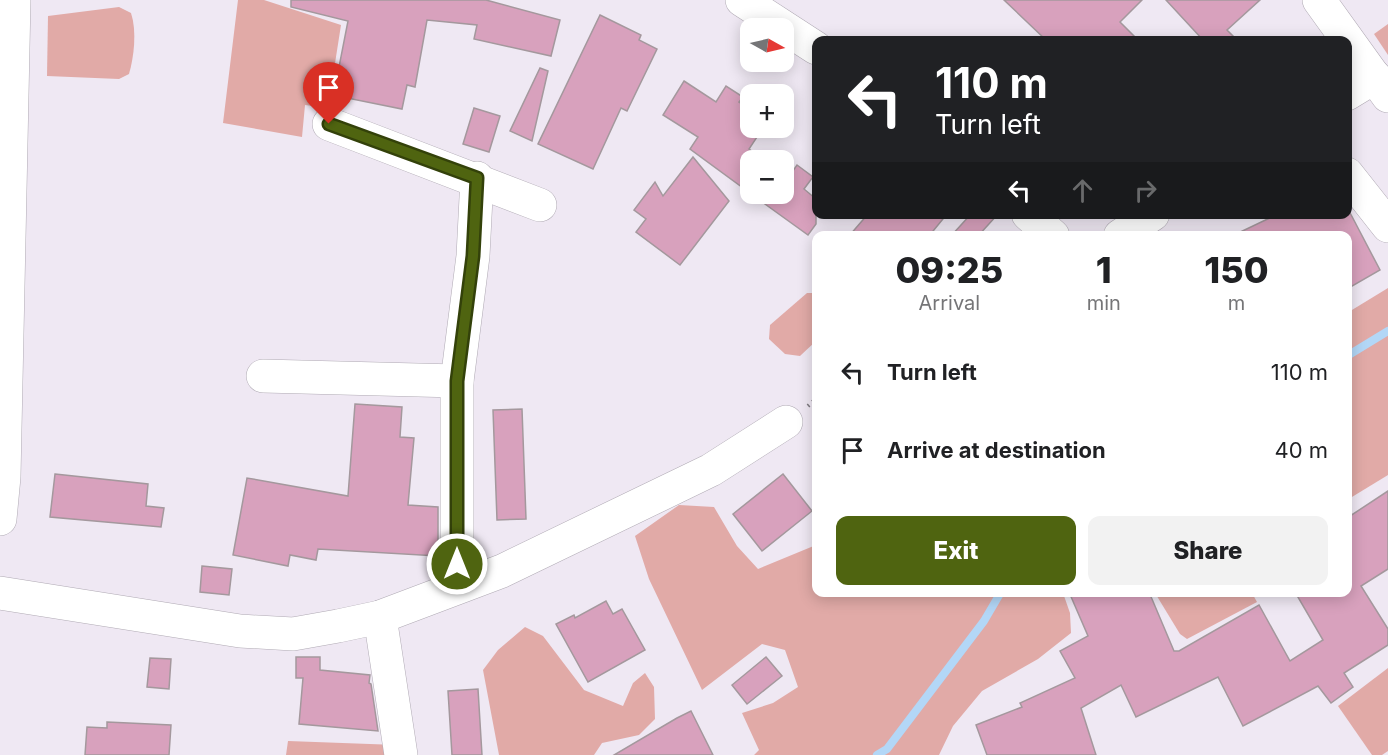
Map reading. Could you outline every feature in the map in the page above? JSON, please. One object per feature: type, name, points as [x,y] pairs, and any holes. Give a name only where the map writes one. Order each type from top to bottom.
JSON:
[{"type":"street","points":[[0,519],[4,477],[14,0]]},
{"type":"street","points":[[742,0],[812,45]]},
{"type":"street","points":[[1319,0],[1345,36]]},
{"type":"street","points":[[1352,46],[1382,87],[1352,93]]},
{"type":"street","points":[[329,124],[477,178],[540,205]]},
{"type":"street","points":[[457,587],[457,381],[473,256],[477,178]]},
{"type":"street","points":[[1352,180],[1388,226]]},
{"type":"street","points":[[1034,219],[1047,231]]},
{"type":"street","points":[[1128,231],[1146,219]]},
{"type":"street","points":[[263,376],[457,381]]},
{"type":"street","points":[[0,593],[240,631],[293,634],[380,616],[502,571],[711,470],[786,422]]},
{"type":"street","points":[[380,616],[401,755]]},
{"type":"shaded area","points":[[238,0],[264,0],[341,25],[328,108],[305,105],[302,137],[223,123]]},
{"type":"shaded area","points":[[119,7],[131,13],[133,20],[134,44],[129,74],[119,79],[47,76],[48,16]]},
{"type":"shaded area","points":[[1388,24],[1388,55],[1374,34]]},
{"type":"shaded area","points":[[1388,288],[1388,475],[1352,497],[1352,310]]},
{"type":"shaded area","points":[[807,293],[812,293],[812,345],[800,356],[785,354],[769,339],[770,325]]},
{"type":"shaded area","points":[[679,505],[714,507],[737,546],[758,569],[812,547],[812,597],[1064,597],[1070,613],[1071,633],[1038,659],[982,691],[953,726],[939,755],[754,755],[759,750],[742,713],[773,703],[798,687],[785,650],[762,644],[702,690],[649,579],[635,536]]},
{"type":"shaded area","points":[[1157,597],[1254,597],[1257,602],[1187,639],[1180,634]]},
{"type":"shaded area","points":[[525,627],[543,636],[584,690],[623,706],[633,683],[645,673],[654,687],[655,719],[639,735],[602,743],[594,755],[499,755],[483,670],[498,650]]},
{"type":"shaded area","points":[[1388,668],[1388,751],[1382,755],[1372,755],[1338,706]]},
{"type":"shaded area","points":[[288,741],[397,745],[396,755],[286,755]]},
{"type":"building","points":[[291,0],[486,0],[560,20],[551,56],[474,39],[477,25],[427,20],[415,87],[407,85],[402,109],[342,97],[347,73],[338,72],[348,21],[291,7]]},
{"type":"building","points":[[1004,0],[1142,0],[1120,22],[1134,36],[1042,36]]},
{"type":"building","points":[[1166,0],[1260,0],[1227,30],[1233,36],[1199,36]]},
{"type":"building","points":[[600,15],[641,35],[639,40],[657,49],[627,111],[621,108],[593,169],[538,144]]},
{"type":"building","points":[[540,68],[548,71],[532,141],[510,131]]},
{"type":"building","points":[[684,81],[716,102],[726,86],[740,95],[740,138],[756,138],[750,150],[740,150],[740,186],[690,149],[698,137],[663,115]]},
{"type":"building","points":[[474,108],[500,116],[489,152],[463,144]]},
{"type":"building","points":[[693,157],[729,201],[680,265],[636,232],[646,219],[634,210],[655,182],[663,196]]},
{"type":"building","points":[[797,165],[812,176],[804,189],[812,196],[812,219],[816,219],[816,224],[808,235],[765,204],[794,204],[794,169]]},
{"type":"building","points":[[1352,217],[1380,270],[1352,286],[1352,231],[1242,231],[1268,219],[1352,219]]},
{"type":"building","points":[[864,219],[943,219],[933,231],[853,231]]},
{"type":"building","points":[[966,219],[993,219],[983,231],[956,231]]},
{"type":"building","points":[[355,404],[402,407],[400,437],[414,438],[408,505],[438,507],[438,556],[318,549],[316,560],[290,555],[288,566],[233,555],[247,478],[348,496]]},
{"type":"building","points":[[522,409],[526,519],[497,520],[493,410]]},
{"type":"building","points":[[55,474],[148,484],[146,506],[164,508],[161,527],[50,517]]},
{"type":"building","points":[[783,474],[812,511],[762,551],[733,514]]},
{"type":"building","points":[[1388,491],[1388,569],[1361,586],[1388,629],[1388,645],[1344,673],[1353,687],[1331,703],[1318,686],[1243,726],[1218,677],[1136,717],[1121,685],[1081,708],[1096,755],[987,755],[976,725],[1022,707],[1020,703],[1075,678],[1060,651],[1088,636],[1071,597],[1151,597],[1174,651],[1179,651],[1259,605],[1290,661],[1323,640],[1298,597],[1352,597],[1352,515]]},
{"type":"building","points":[[202,566],[232,569],[229,595],[200,592]]},
{"type":"building","points":[[606,601],[613,614],[622,609],[645,650],[588,682],[556,624],[574,615],[575,618]]},
{"type":"building","points":[[296,657],[320,657],[320,670],[370,675],[369,683],[378,731],[299,724],[303,678],[296,678]]},
{"type":"building","points":[[766,657],[782,676],[747,704],[732,685]]},
{"type":"building","points":[[150,658],[171,659],[169,689],[147,687]]},
{"type":"building","points":[[478,689],[482,755],[452,755],[448,691]]},
{"type":"building","points":[[691,711],[713,755],[614,755],[677,718]]},
{"type":"building","points":[[107,722],[171,725],[169,755],[85,755],[87,727],[107,728]]},
{"type":"waterway","points":[[1352,353],[1388,331]]},
{"type":"waterway","points":[[877,755],[887,749],[984,621],[998,597]]},
{"type":"route","points":[[329,124],[477,178],[473,256],[457,381],[457,564]]}]
